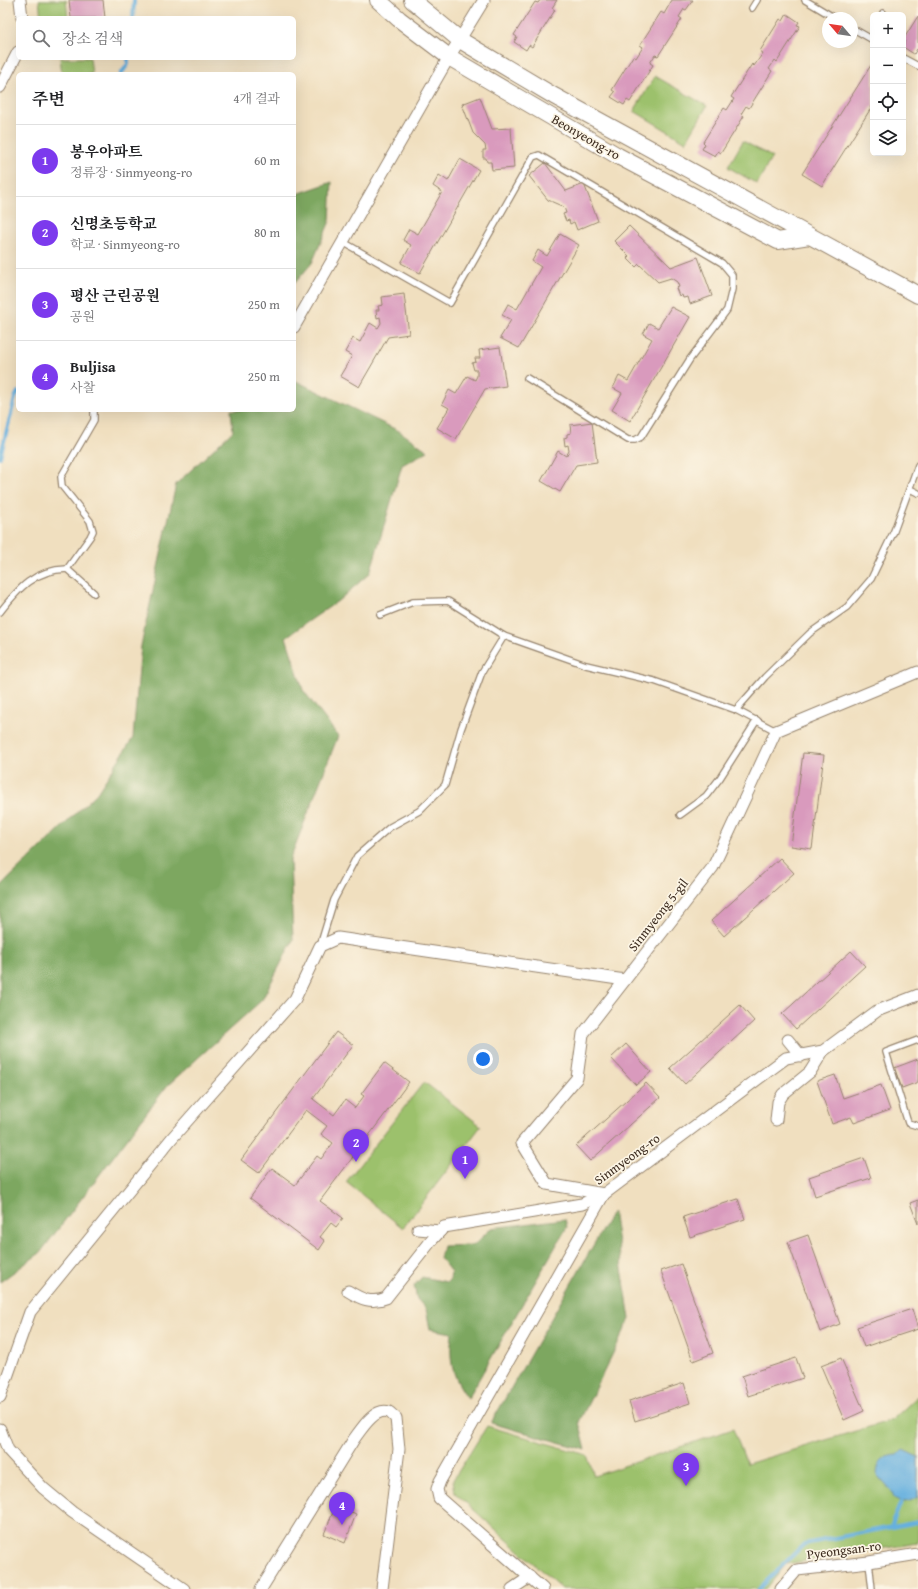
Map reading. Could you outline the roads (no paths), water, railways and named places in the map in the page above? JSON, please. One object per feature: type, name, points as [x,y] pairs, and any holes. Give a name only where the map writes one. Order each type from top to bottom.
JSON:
[{"type":"main road","name":"Beonyeong-ro","points":[[378,0],[399,19],[449,57],[618,156],[778,241],[809,236]]},
{"type":"main road","name":"Beonyeong-ro","points":[[412,0],[460,40],[554,96],[918,295]]},
{"type":"street","points":[[20,0],[22,16]]},
{"type":"street","points":[[296,324],[449,57],[484,0]]},
{"type":"street","points":[[0,87],[16,56]]},
{"type":"street","points":[[776,731],[918,672]]},
{"type":"street","name":"Sinmyeong 5-gil","points":[[604,1194],[547,1184],[522,1143],[577,1078],[583,1034],[713,867],[776,731]]},
{"type":"street","points":[[0,1397],[30,1312],[172,1138],[295,999],[320,946],[338,938],[625,980]]},
{"type":"street","name":"Sinmyeong-ro","points":[[440,1231],[444,1227],[582,1204],[604,1194],[786,1058],[823,1051],[877,1011],[918,996]]},
{"type":"street","points":[[788,1040],[801,1056]]},
{"type":"street","points":[[776,1120],[778,1102],[783,1094],[810,1072],[823,1051]]},
{"type":"street","points":[[543,1589],[439,1498],[437,1489],[440,1481],[604,1194]]},
{"type":"street","points":[[418,1229],[440,1231]]},
{"type":"street","points":[[348,1291],[368,1301],[379,1301],[386,1298],[440,1231]]},
{"type":"street","points":[[261,1589],[354,1439],[368,1421],[379,1412],[389,1412],[396,1418],[399,1449],[382,1589]]},
{"type":"street","points":[[0,1429],[8,1450],[44,1488],[72,1512],[184,1589]]},
{"type":"street","name":"Pyeongsan-ro","points":[[781,1589],[797,1570],[869,1562],[918,1554]]},
{"type":"street","points":[[512,1589],[530,1577]]},
{"type":"lane","points":[[752,8],[757,0]]},
{"type":"lane","points":[[805,0],[826,12]]},
{"type":"lane","points":[[858,31],[870,38]]},
{"type":"lane","points":[[906,60],[918,66]]},
{"type":"lane","points":[[343,242],[450,303],[533,157],[539,155],[722,263],[732,275],[732,289],[727,310],[690,359],[641,437],[635,440],[628,440],[527,378]]},
{"type":"lane","points":[[0,612],[16,592],[43,572],[67,569],[90,538],[92,531],[90,521],[62,486],[61,477],[94,420],[94,412]]},
{"type":"lane","points":[[736,710],[765,677],[810,633],[847,607],[871,580],[894,531],[918,465]]},
{"type":"lane","points":[[910,489],[918,493]]},
{"type":"lane","points":[[67,569],[94,593]]},
{"type":"lane","points":[[380,615],[413,602],[448,600],[504,636],[586,665],[654,681],[736,710],[776,731]]},
{"type":"lane","points":[[320,946],[334,900],[357,856],[390,827],[420,811],[445,785],[462,729],[482,672],[504,636]]},
{"type":"lane","points":[[680,815],[706,796],[720,778],[757,720]]},
{"type":"lane","points":[[918,1040],[886,1052],[908,1123],[918,1126]]},
{"type":"lane","points":[[869,1562],[872,1589]]},
{"type":"water","points":[[903,1450],[918,1457],[918,1496],[906,1502],[894,1498],[892,1492],[877,1475],[880,1462],[882,1460],[889,1456],[898,1455]]},
{"type":"waterway","points":[[133,16],[134,0]]},
{"type":"waterway","points":[[122,72],[128,64],[128,60]]},
{"type":"waterway","points":[[0,457],[16,396]]},
{"type":"waterway","points":[[891,1527],[901,1502]]},
{"type":"waterway","points":[[759,1589],[804,1544],[918,1522]]},
{"type":"place","name":"신명초등학교","points":[[356,1162]]},
{"type":"place","name":"봉우아파트","points":[[465,1179]]},
{"type":"place","name":"평산 근린공원","points":[[686,1486]]},
{"type":"place","name":"Buljisa","points":[[342,1525]]}]
